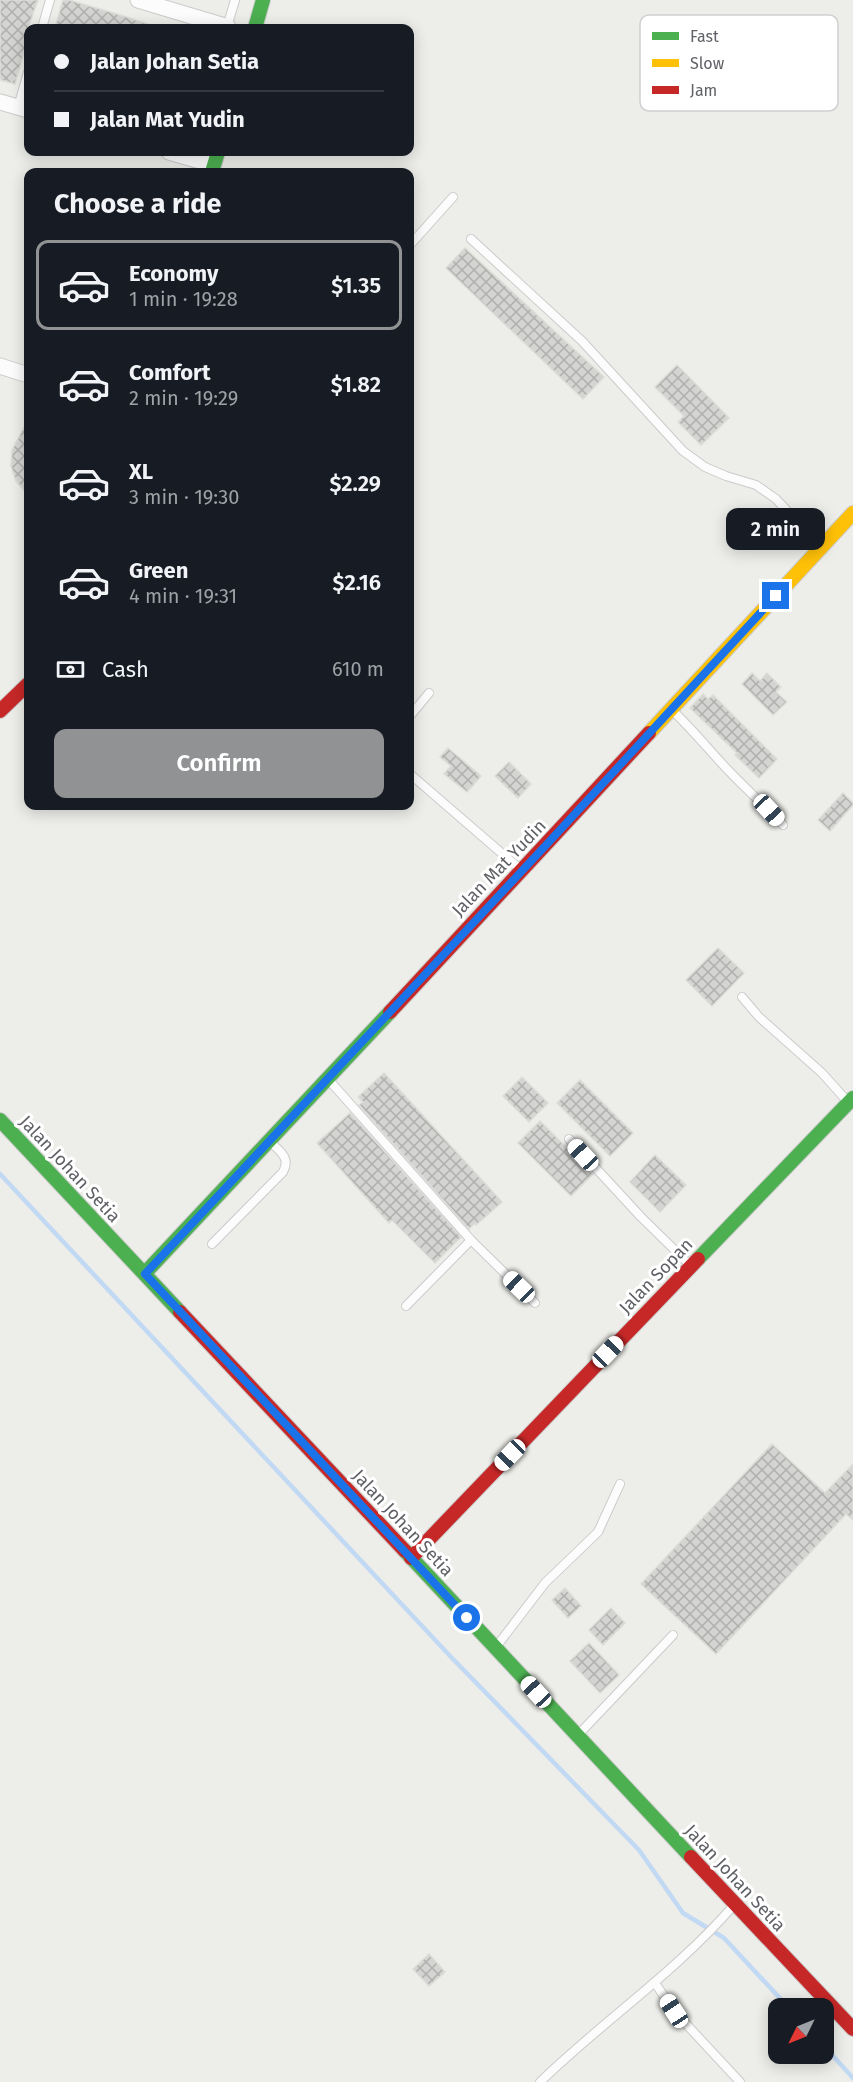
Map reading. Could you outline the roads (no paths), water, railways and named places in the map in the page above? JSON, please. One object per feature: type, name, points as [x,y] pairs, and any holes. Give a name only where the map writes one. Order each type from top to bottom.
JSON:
[{"type":"street","points":[[138,0],[214,24]]},
{"type":"street","points":[[256,24],[263,0]]},
{"type":"street","points":[[0,102],[23,109]]},
{"type":"street","points":[[195,156],[215,163]]},
{"type":"street","points":[[0,366],[24,374]]},
{"type":"street","name":"Jalan Mat Yudin","points":[[145,1274],[853,513]]},
{"type":"street","points":[[0,711],[24,688]]},
{"type":"street","name":"Jalan Sopan","points":[[411,1558],[690,1265],[851,1101]]},
{"type":"street","name":"Jalan Johan Setia","points":[[0,1120],[853,2030]]},
{"type":"lane","points":[[43,24],[50,0]]},
{"type":"lane","points":[[228,24],[235,0]]},
{"type":"lane","points":[[414,241],[453,197]]},
{"type":"lane","points":[[471,239],[582,341],[683,452],[705,467],[756,485],[776,499],[821,547]]},
{"type":"lane","points":[[414,711],[429,693]]},
{"type":"lane","points":[[672,710],[783,825]]},
{"type":"lane","points":[[414,777],[521,870]]},
{"type":"lane","points":[[742,997],[759,1017],[822,1072],[851,1101]]},
{"type":"lane","points":[[327,1078],[471,1240],[535,1303]]},
{"type":"lane","points":[[568,1139],[690,1265]]},
{"type":"lane","points":[[212,1244],[283,1172],[287,1161],[268,1140]]},
{"type":"lane","points":[[406,1306],[471,1240]]},
{"type":"lane","points":[[495,1648],[545,1583],[598,1532],[620,1484]]},
{"type":"lane","points":[[577,1736],[673,1635]]},
{"type":"lane","points":[[540,2082],[655,1983],[703,1939],[735,1904]]},
{"type":"lane","points":[[655,1983],[674,2011],[740,2082]]},
{"type":"waterway","points":[[0,1174],[451,1657],[639,1850],[683,1913],[724,1938],[780,1998]]},
{"type":"waterway","points":[[834,2057],[853,2078]]}]
